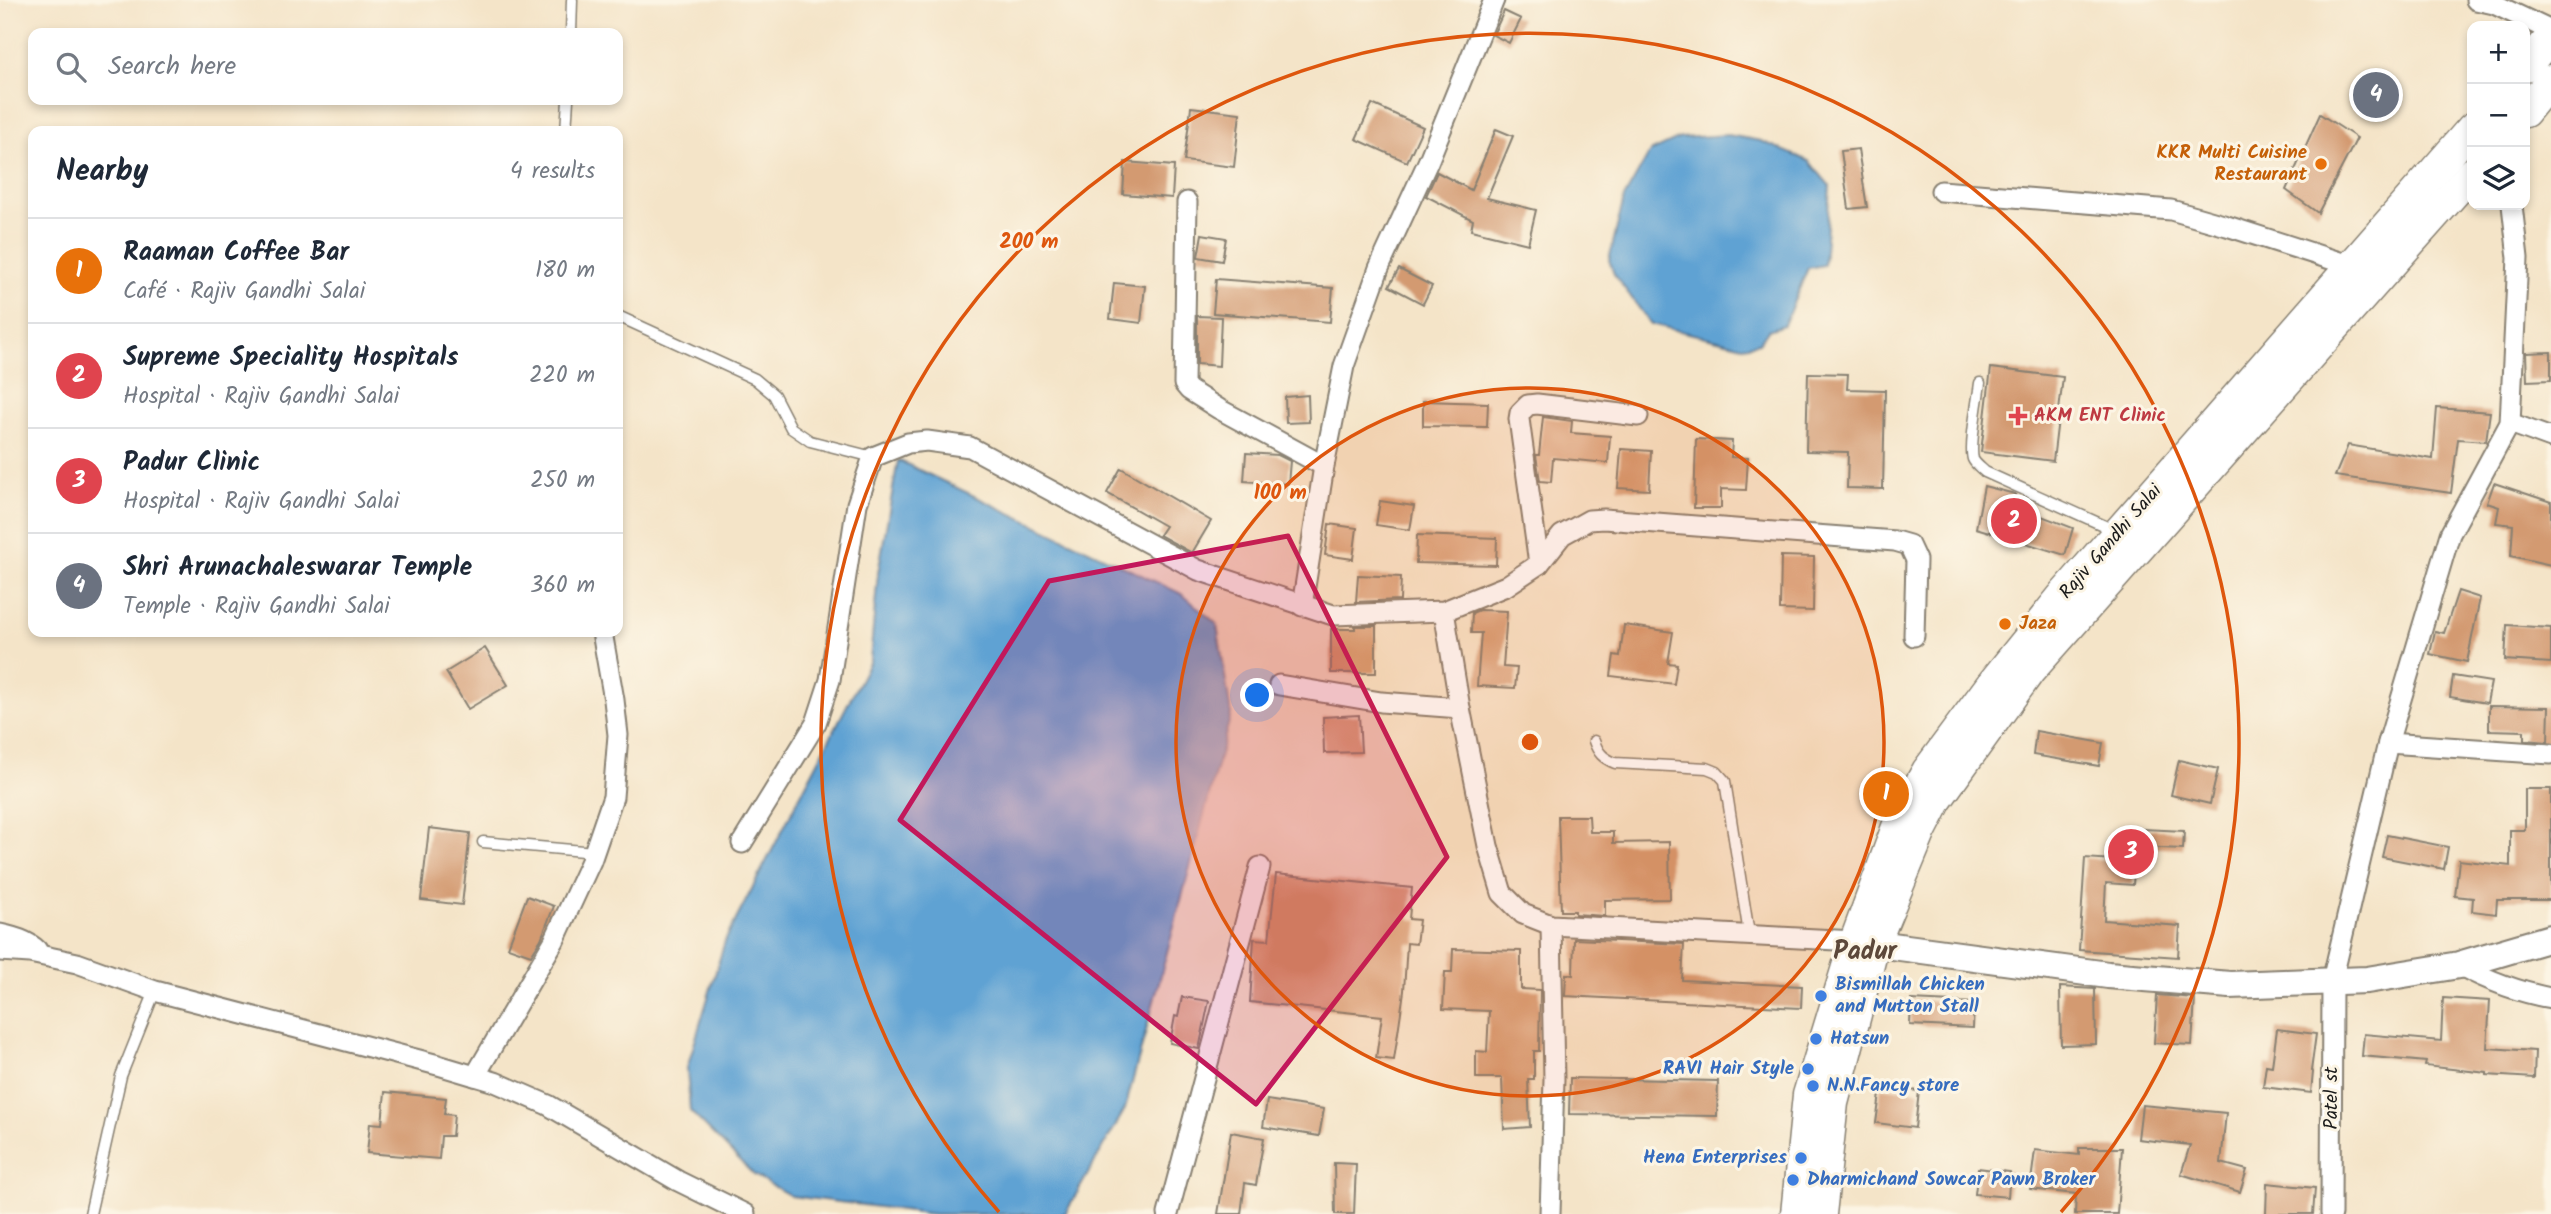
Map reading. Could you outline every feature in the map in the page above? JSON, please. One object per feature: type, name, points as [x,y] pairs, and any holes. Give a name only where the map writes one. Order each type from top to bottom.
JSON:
[{"type":"main road","points":[[2530,61],[2551,37]]},
{"type":"main road","points":[[2530,106],[2551,80]]},
{"type":"main road","name":"Rajiv Gandhi Salai","points":[[1796,1214],[1808,1095],[1864,943],[1900,819],[1927,771],[2064,594],[2467,134]]},
{"type":"main road","name":"Rajiv Gandhi Salai","points":[[1821,1214],[1833,1103],[1864,943],[1937,800],[2030,671],[2467,179]]},
{"type":"street","points":[[1302,606],[1324,466],[1344,366],[1379,268],[1423,173],[1494,0]]},
{"type":"street","points":[[2476,0],[2494,4],[2551,31]]},
{"type":"street","points":[[1941,191],[2171,211],[2352,266]]},
{"type":"street","points":[[1188,202],[1184,384],[1219,409],[1324,466]]},
{"type":"street","points":[[2513,210],[2518,258],[2510,423],[2551,438]]},
{"type":"street","points":[[1539,564],[1520,413],[1528,405],[1537,404],[1638,416]]},
{"type":"street","name":"Patel st","points":[[2331,1214],[2332,981],[2388,743],[2450,534],[2510,423]]},
{"type":"street","points":[[742,843],[816,723],[830,680],[857,505],[873,457],[908,443],[927,440],[970,447],[1198,569],[1332,615],[1444,611],[1506,586],[1539,564],[1562,535],[1590,520],[1895,541],[1909,545],[1916,560],[1914,636]]},
{"type":"street","points":[[1444,611],[1460,708],[1488,846],[1502,893],[1523,914],[1551,925],[1749,934],[1864,943],[2108,975],[2230,985],[2367,980],[2459,965],[2551,938]]},
{"type":"street","points":[[475,1076],[554,941],[594,852],[613,797],[618,735],[603,637]]},
{"type":"street","points":[[1279,685],[1381,702],[1460,708]]},
{"type":"street","points":[[2388,743],[2551,754]]},
{"type":"street","points":[[1168,1214],[1260,867]]},
{"type":"street","points":[[1550,1214],[1554,1079],[1551,925]]},
{"type":"street","points":[[0,934],[31,945],[41,955]]},
{"type":"street","points":[[0,951],[41,955],[77,964],[155,990],[475,1076],[548,1105],[737,1212]]},
{"type":"street","points":[[2459,965],[2519,992],[2551,999]]},
{"type":"lane","points":[[571,28],[572,0]]},
{"type":"lane","points":[[566,126],[568,105]]},
{"type":"lane","points":[[623,318],[755,379],[774,395],[791,428],[810,441],[873,457]]},
{"type":"lane","points":[[1980,383],[1972,448],[1973,459],[1978,466],[2119,533]]},
{"type":"lane","points":[[1594,741],[1597,750],[1605,759],[1615,763],[1707,768],[1717,772],[1725,781],[1749,934]]},
{"type":"lane","points":[[483,842],[594,852]]},
{"type":"lane","points":[[90,1214],[121,1076],[155,990]]},
{"type":"highlighted area","points":[[1288,536],[1447,857],[1256,1104],[900,820],[1049,581]]},
{"type":"water","points":[[1728,135],[1761,141],[1809,161],[1830,186],[1824,265],[1808,268],[1784,325],[1768,330],[1759,343],[1743,346],[1651,324],[1614,274],[1609,260],[1624,198],[1650,152],[1680,138]]},
{"type":"water","points":[[898,460],[1182,594],[1217,624],[1231,714],[1125,1109],[1065,1214],[934,1214],[791,1196],[754,1175],[690,1111],[687,1068],[725,941],[870,661],[878,573]]},
{"type":"building","points":[[1504,11],[1521,19],[1509,43],[1493,35]]},
{"type":"building","points":[[1372,104],[1423,127],[1407,162],[1356,139]]},
{"type":"building","points":[[1191,107],[1240,113],[1234,167],[1184,161]]},
{"type":"building","name":"KKR Multi Cuisine Restaurant","points":[[2320,114],[2357,138],[2318,213],[2286,190]]},
{"type":"building","points":[[1496,129],[1513,136],[1487,198],[1536,210],[1528,244],[1471,230],[1473,220],[1426,196],[1437,172],[1471,190]]},
{"type":"building","points":[[1858,149],[1867,207],[1849,209],[1841,151]]},
{"type":"building","points":[[1125,162],[1174,166],[1172,198],[1123,194]]},
{"type":"building","points":[[1202,234],[1226,238],[1222,261],[1198,257]]},
{"type":"building","points":[[1399,269],[1432,286],[1423,304],[1389,286]]},
{"type":"building","points":[[1216,279],[1333,288],[1330,322],[1213,313]]},
{"type":"building","points":[[1114,283],[1145,286],[1141,323],[1110,319]]},
{"type":"building","points":[[1197,316],[1221,317],[1219,366],[1197,364]]},
{"type":"building","points":[[2551,352],[2551,380],[2527,381],[2526,353]]},
{"type":"building","points":[[1991,368],[2063,377],[2053,461],[1981,452]]},
{"type":"building","points":[[1808,373],[1848,374],[1847,389],[1885,390],[1883,489],[1847,488],[1848,452],[1806,451]]},
{"type":"building","points":[[1308,395],[1309,422],[1286,423],[1285,397]]},
{"type":"building","points":[[1423,401],[1488,403],[1487,427],[1423,426]]},
{"type":"building","points":[[2437,408],[2490,412],[2486,441],[2458,439],[2451,493],[2335,476],[2348,445],[2433,459]]},
{"type":"building","points":[[1543,417],[1572,421],[1571,433],[1610,436],[1608,463],[1553,458],[1551,482],[1540,481],[1536,455],[1539,455]]},
{"type":"building","points":[[1696,439],[1732,441],[1731,457],[1748,458],[1746,490],[1721,489],[1721,508],[1694,508]]},
{"type":"building","points":[[1621,449],[1651,451],[1649,490],[1618,488]]},
{"type":"building","points":[[1246,453],[1278,455],[1290,461],[1288,484],[1244,481]]},
{"type":"building","points":[[1121,468],[1211,521],[1192,553],[1159,535],[1165,526],[1107,493]]},
{"type":"building","points":[[2494,483],[2551,502],[2551,565],[2511,556],[2513,525],[2496,523],[2499,507],[2487,503]]},
{"type":"building","points":[[1984,486],[2015,494],[2013,505],[2073,528],[2065,555],[1976,528]]},
{"type":"building","points":[[1380,501],[1414,506],[1410,530],[1376,525]]},
{"type":"building","points":[[1329,524],[1357,528],[1353,559],[1325,555]]},
{"type":"building","points":[[1417,535],[1497,538],[1496,565],[1416,563]]},
{"type":"building","points":[[1781,556],[1814,557],[1813,611],[1780,610]]},
{"type":"building","points":[[1358,575],[1401,577],[1400,600],[1356,602]]},
{"type":"building","points":[[2458,591],[2480,598],[2467,662],[2430,654],[2435,631],[2444,633]]},
{"type":"building","points":[[1479,610],[1507,611],[1503,667],[1517,668],[1515,688],[1477,686],[1481,633],[1471,633],[1472,613]]},
{"type":"building","points":[[1624,625],[1673,632],[1668,663],[1677,664],[1674,684],[1611,676],[1614,655],[1620,656]]},
{"type":"building","points":[[2507,625],[2551,628],[2551,663],[2505,660]]},
{"type":"building","points":[[1355,626],[1376,626],[1376,673],[1331,673],[1331,629],[1355,629]]},
{"type":"building","points":[[485,648],[508,685],[468,709],[446,672]]},
{"type":"building","points":[[2453,676],[2491,682],[2487,703],[2450,697]]},
{"type":"building","points":[[2489,706],[2549,707],[2548,742],[2524,740],[2524,731],[2489,730]]},
{"type":"building","points":[[1359,715],[1361,752],[1324,753],[1323,717]]},
{"type":"building","points":[[2036,731],[2103,743],[2099,766],[2033,755]]},
{"type":"building","points":[[2179,760],[2218,769],[2210,804],[2171,795]]},
{"type":"building","points":[[2525,789],[2551,789],[2551,900],[2497,900],[2496,914],[2472,911],[2473,898],[2455,896],[2459,860],[2510,866],[2510,830],[2525,830]]},
{"type":"building","points":[[1558,816],[1589,816],[1590,832],[1613,832],[1613,843],[1669,842],[1670,899],[1605,900],[1605,916],[1561,911]]},
{"type":"building","points":[[429,828],[470,833],[462,905],[421,900]]},
{"type":"building","points":[[2122,828],[2184,831],[2183,849],[2136,847],[2133,885],[2106,883],[2104,920],[2180,926],[2178,957],[2079,950],[2085,858],[2114,860],[2116,837],[2121,837]]},
{"type":"building","points":[[2387,835],[2448,847],[2444,869],[2382,857]]},
{"type":"building","points":[[1276,874],[1412,888],[1409,919],[1419,920],[1416,944],[1407,943],[1404,991],[1394,1060],[1376,1058],[1382,1016],[1250,1002],[1254,939],[1269,940]]},
{"type":"building","points":[[527,896],[554,906],[541,939],[531,955],[508,947]]},
{"type":"building","points":[[1574,939],[1684,944],[1682,980],[1802,986],[1801,1008],[1565,996],[1566,974],[1573,975]]},
{"type":"building","points":[[1453,949],[1521,951],[1521,989],[1540,990],[1539,1051],[1534,1051],[1534,1079],[1528,1079],[1530,1127],[1504,1129],[1502,1078],[1476,1078],[1476,1051],[1487,1052],[1489,1011],[1443,1009],[1445,972],[1452,972]]},
{"type":"building","points":[[2060,987],[2095,989],[2096,1044],[2061,1045]]},
{"type":"building","points":[[2157,995],[2195,998],[2192,1045],[2154,1043]]},
{"type":"building","points":[[1182,997],[1209,1001],[1199,1049],[1170,1043]]},
{"type":"building","points":[[2443,998],[2490,1001],[2487,1048],[2535,1051],[2534,1078],[2487,1075],[2425,1066],[2426,1062],[2362,1056],[2364,1034],[2441,1041]]},
{"type":"building","points":[[1911,1000],[1974,1003],[1973,1028],[1910,1025]]},
{"type":"building","points":[[2277,1029],[2316,1034],[2311,1093],[2263,1087],[2266,1065],[2272,1066]]},
{"type":"building","points":[[1570,1078],[1718,1081],[1717,1116],[1569,1114]]},
{"type":"building","points":[[1881,1087],[1919,1091],[1915,1128],[1876,1123]]},
{"type":"building","points":[[385,1092],[446,1098],[444,1114],[454,1115],[452,1136],[441,1136],[439,1159],[367,1153],[370,1123],[382,1124]]},
{"type":"building","points":[[1267,1100],[1324,1109],[1319,1136],[1263,1127]]},
{"type":"building","points":[[2142,1105],[2226,1113],[2221,1163],[2247,1170],[2240,1192],[2181,1174],[2190,1145],[2138,1139]]},
{"type":"building","points":[[1231,1132],[1264,1138],[1256,1185],[1245,1183],[1241,1214],[1218,1214]]},
{"type":"building","points":[[2079,1148],[2122,1148],[2117,1214],[2075,1214],[2076,1194],[2030,1189],[2035,1150],[2079,1155]]},
{"type":"building","points":[[1334,1163],[1356,1164],[1354,1214],[1335,1214]]},
{"type":"building","points":[[1978,1168],[2010,1172],[2008,1197],[1975,1194]]},
{"type":"building","points":[[2267,1183],[2315,1188],[2313,1214],[2266,1214]]},
{"type":"place","name":"Shri Arunachaleswarar Temple","points":[[2376,95]]},
{"type":"place","name":"KKR Multi Cuisine Restaurant","points":[[2321,164]]},
{"type":"place","name":"AKM ENT Clinic","points":[[2018,416]]},
{"type":"place","name":"Supreme Speciality Hospitals","points":[[2014,521]]},
{"type":"place","name":"Jaza","points":[[2005,624]]},
{"type":"place","name":"Raaman Coffee Bar","points":[[1886,794]]},
{"type":"place","name":"Padur Clinic","points":[[2131,852]]},
{"type":"place","name":"Bismillah Chicken and Mutton Stall","points":[[1821,996]]},
{"type":"place","name":"Hatsun","points":[[1816,1039]]},
{"type":"place","name":"RAVI Hair Style","points":[[1808,1069]]},
{"type":"place","name":"N.N.Fancy store","points":[[1813,1086]]},
{"type":"place","name":"Hena Enterprises","points":[[1801,1158]]},
{"type":"place","name":"Dharmichand Sowcar Pawn Broker","points":[[1793,1180]]},
{"type":"district","name":"Padur","points":[[1865,952]]}]
